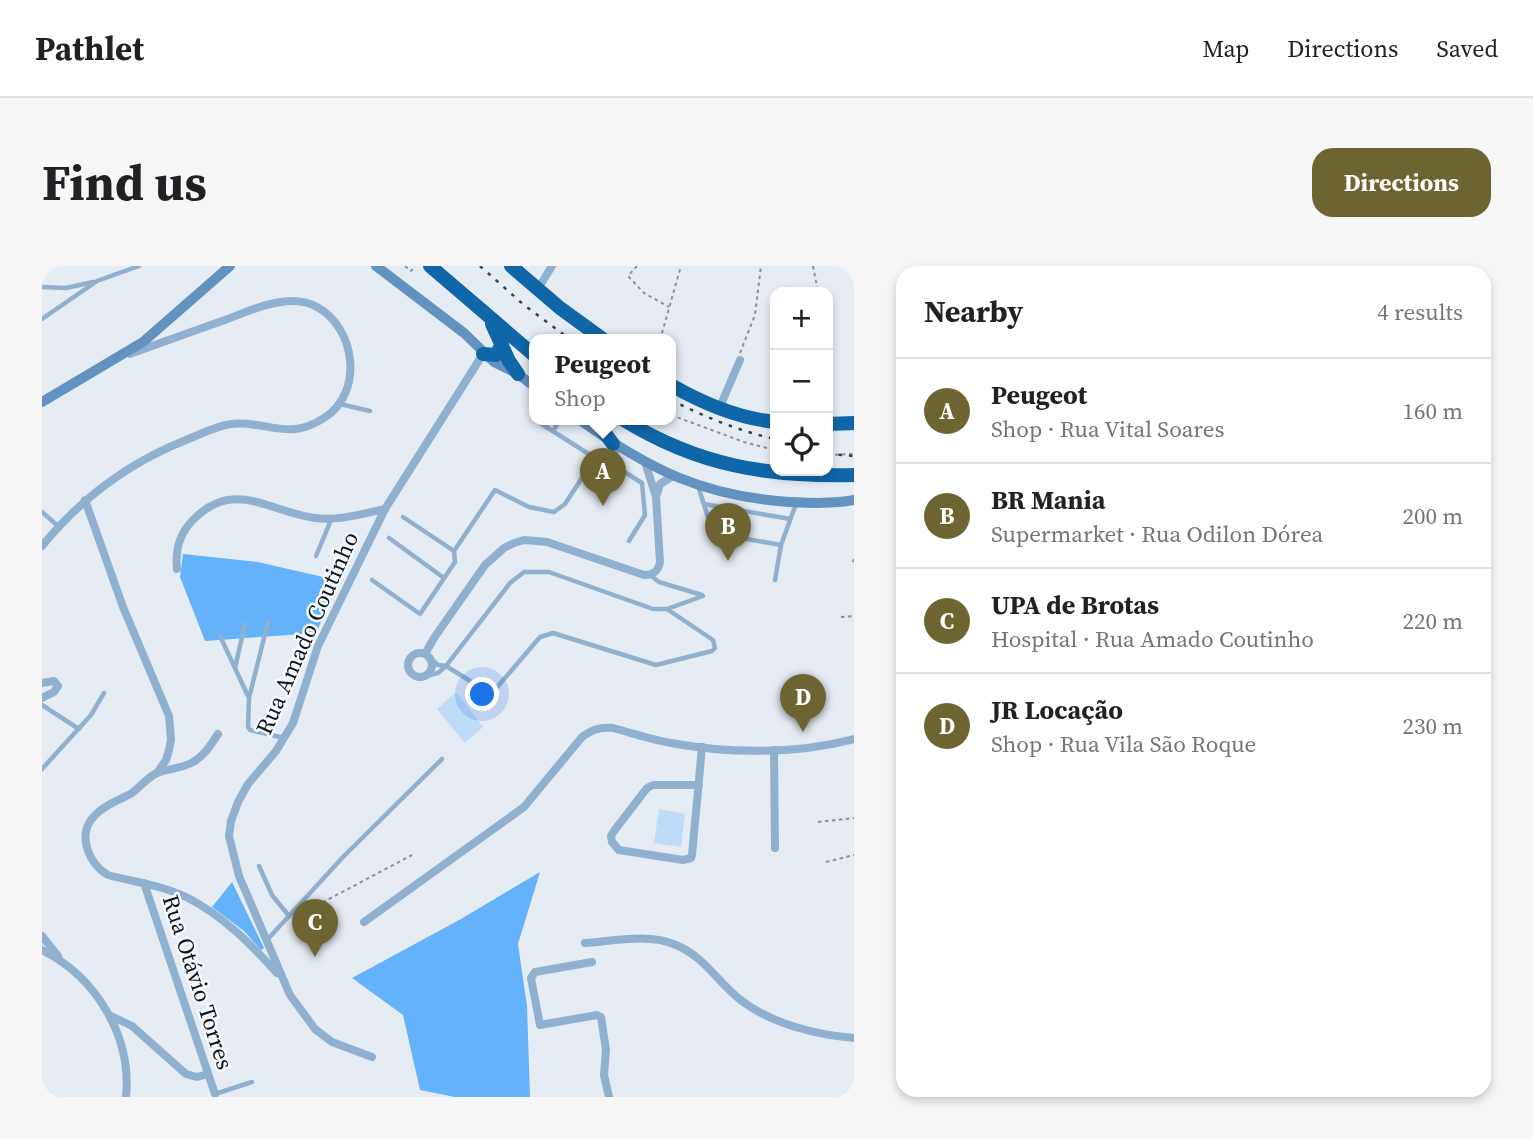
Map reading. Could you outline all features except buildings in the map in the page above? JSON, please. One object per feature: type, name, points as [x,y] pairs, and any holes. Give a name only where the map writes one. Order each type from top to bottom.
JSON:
[{"type":"highway","points":[[430,266],[529,351]]},
{"type":"highway","points":[[511,266],[596,334]]},
{"type":"highway","points":[[486,314],[518,374]]},
{"type":"highway","points":[[483,354],[496,355],[502,344]]},
{"type":"highway","points":[[676,388],[719,409],[770,421]]},
{"type":"highway","points":[[833,424],[853,423]]},
{"type":"highway","points":[[599,425],[616,446]]},
{"type":"highway","points":[[633,425],[668,445],[717,462],[782,473],[854,475]]},
{"type":"street","points":[[42,402],[142,342],[230,266]]},
{"type":"street","points":[[376,266],[464,332],[483,354],[529,382]]},
{"type":"street","points":[[538,289],[552,266]]},
{"type":"street","points":[[42,545],[85,500],[134,464],[221,426],[239,424],[299,429],[323,419],[340,404],[349,383],[350,362],[346,340],[340,327],[317,307],[291,301],[266,305],[116,359]]},
{"type":"street","name":"Rua Amado Coutinho","points":[[372,1057],[332,1041],[315,1029],[290,995],[239,876],[229,836],[231,821],[248,784],[285,738],[293,723],[318,646],[385,509],[483,354]]},
{"type":"street","points":[[719,409],[739,362]]},
{"type":"street","points":[[587,425],[645,462],[698,485],[742,497],[829,503],[854,500]]},
{"type":"street","points":[[427,656],[434,638],[485,565],[514,543],[524,540],[547,542],[638,573],[650,575],[659,569],[656,497],[645,462]]},
{"type":"street","points":[[656,497],[660,484],[673,475]]},
{"type":"street","points":[[177,569],[175,557],[184,530],[205,509],[218,503],[243,499],[297,514],[331,519],[385,509]]},
{"type":"street","points":[[85,500],[123,607],[169,716],[171,739],[166,761],[156,773],[91,820],[86,838],[88,850],[99,870],[108,875],[144,883],[185,897],[223,920],[240,934],[281,978]]},
{"type":"street","points":[[413,655],[427,656],[432,665],[426,676],[414,677],[407,666],[413,655]]},
{"type":"street","points":[[42,684],[54,681],[58,686],[54,692],[42,698]]},
{"type":"street","points":[[364,922],[524,807],[582,737],[590,731],[605,727],[671,743],[774,750],[818,747],[854,739]]},
{"type":"street","points":[[156,773],[196,761],[218,734]]},
{"type":"street","points":[[699,785],[653,785],[646,788],[611,836],[614,846],[619,850],[688,860],[692,855],[699,785],[702,747]]},
{"type":"street","points":[[774,750],[775,848]]},
{"type":"street","name":"Rua Otávio Torres","points":[[144,883],[215,1094]]},
{"type":"street","points":[[42,936],[88,985],[111,1016],[126,1065],[126,1097]]},
{"type":"street","points":[[585,943],[648,940],[677,945],[708,966],[742,1001],[758,1011],[800,1027],[854,1038]]},
{"type":"street","points":[[42,950],[60,958]]},
{"type":"street","points":[[592,962],[536,972],[531,978],[540,1025],[597,1015],[601,1017],[606,1050],[604,1075],[609,1097]]},
{"type":"street","points":[[111,1016],[132,1026],[186,1074],[197,1077],[208,1074]]},
{"type":"lane","points":[[42,287],[66,288],[97,281],[139,266]]},
{"type":"lane","points":[[42,319],[97,281]]},
{"type":"lane","points":[[340,404],[370,411]]},
{"type":"lane","points":[[543,425],[595,458],[603,458],[642,483],[645,515],[628,541]]},
{"type":"lane","points":[[553,431],[556,425]]},
{"type":"lane","points":[[610,463],[616,446]]},
{"type":"lane","points":[[372,580],[420,614],[455,562],[454,551],[495,490],[529,507],[554,512],[565,504],[595,458]]},
{"type":"lane","points":[[698,485],[713,533],[781,545]]},
{"type":"lane","points":[[775,580],[781,545],[797,502]]},
{"type":"lane","points":[[704,504],[790,519]]},
{"type":"lane","points":[[42,512],[58,526]]},
{"type":"lane","points":[[403,517],[454,551]]},
{"type":"lane","points":[[316,556],[331,519]]},
{"type":"lane","points":[[389,538],[444,578]]},
{"type":"lane","points":[[426,676],[438,673],[446,666],[493,603],[510,583],[524,572],[549,572],[653,610],[667,609],[703,596],[659,582],[650,575]]},
{"type":"lane","points":[[427,656],[438,665],[446,666],[488,692],[493,692],[540,636],[546,633],[552,632],[656,666],[700,655],[715,648],[713,640],[667,609]]},
{"type":"lane","points":[[268,622],[249,698],[248,729],[285,738]]},
{"type":"lane","points":[[235,668],[245,624]]},
{"type":"lane","points":[[220,636],[249,698]]},
{"type":"lane","points":[[42,769],[79,729],[104,693]]},
{"type":"lane","points":[[42,705],[79,729]]},
{"type":"lane","points":[[266,942],[343,857],[442,759]]},
{"type":"lane","points":[[259,866],[272,895],[289,916]]},
{"type":"lane","points":[[215,1094],[252,1082]]},
{"type":"path","points":[[405,266],[411,271],[415,266]]},
{"type":"path","points":[[637,266],[628,276],[644,293],[671,308]]},
{"type":"path","points":[[662,334],[681,266]]},
{"type":"path","points":[[739,362],[738,358],[755,315],[761,266]]},
{"type":"path","points":[[813,266],[817,287]]},
{"type":"path","points":[[676,417],[732,438],[770,449]]},
{"type":"path","points":[[833,455],[854,454]]},
{"type":"path","points":[[841,617],[854,616]]},
{"type":"path","points":[[818,822],[854,818]]},
{"type":"path","points":[[305,899],[314,907],[412,855]]},
{"type":"path","points":[[826,862],[854,855]]},
{"type":"shaded area","points":[[183,554],[258,562],[340,581],[316,633],[205,641],[180,577]]},
{"type":"shaded area","points":[[456,692],[483,727],[465,743],[437,709]]},
{"type":"shaded area","points":[[659,809],[685,814],[681,847],[654,843]]},
{"type":"shaded area","points":[[540,872],[518,944],[527,1006],[530,1097],[455,1097],[420,1090],[403,1015],[352,978],[461,919]]},
{"type":"shaded area","points":[[232,882],[264,948],[261,950],[244,931],[212,907]]},
{"type":"railway","points":[[480,266],[524,305],[563,334]]},
{"type":"railway","points":[[676,402],[722,423],[770,438]]},
{"type":"railway","points":[[833,454],[854,456]]},
{"type":"place","name":"Peugeot","points":[[603,506]]},
{"type":"place","name":"BR Mania","points":[[728,561]]},
{"type":"place","name":"JR Locação","points":[[803,732]]},
{"type":"place","name":"UPA de Brotas","points":[[315,957]]}]
